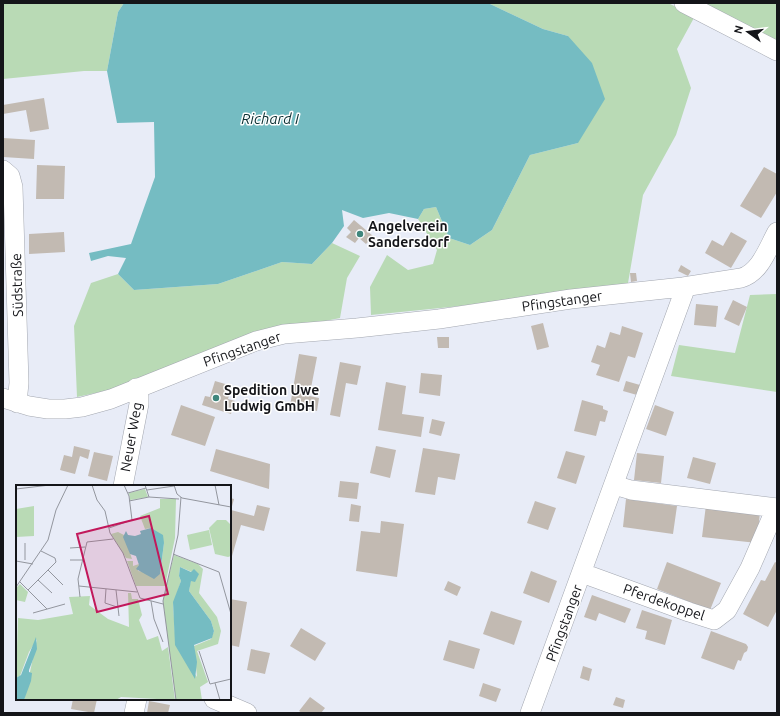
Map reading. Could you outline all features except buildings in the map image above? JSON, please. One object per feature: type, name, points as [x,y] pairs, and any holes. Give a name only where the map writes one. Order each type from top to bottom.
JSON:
[{"type":"street","points":[[684,3],[777,51]]},
{"type":"street","name":"Südstraße","points":[[3,170],[10,176],[13,188],[19,383],[10,400]]},
{"type":"street","points":[[683,287],[748,276],[760,263],[777,232]]},
{"type":"street","name":"Pfingstanger","points":[[10,400],[48,409],[82,407],[111,399],[256,341],[284,334],[439,319],[571,299],[683,287],[684,292],[530,713]]},
{"type":"street","name":"Neuer Weg","points":[[123,485],[139,404],[139,396],[136,388]]},
{"type":"street","name":"Pferdekoppel","points":[[582,573],[714,620],[727,610],[750,568],[776,508],[631,490],[614,485]]},
{"type":"street","points":[[134,713],[137,700]]},
{"type":"street","points":[[216,700],[247,713]]},
{"type":"green space","points":[[3,3],[124,3],[118,12],[107,71],[84,71],[3,79]]},
{"type":"green space","points":[[488,3],[668,3],[695,16],[677,49],[691,88],[676,135],[643,195],[627,289],[371,315],[370,287],[387,255],[408,270],[433,264],[437,250],[418,219],[424,209],[436,207],[449,238],[470,245],[492,230],[530,155],[578,143],[568,36],[543,29]]},
{"type":"green space","points":[[698,3],[777,3],[777,41]]},
{"type":"green space","points":[[332,243],[360,256],[347,278],[340,318],[267,333],[119,388],[77,397],[74,326],[91,283],[118,274],[134,290],[218,284],[282,262],[312,264]]},
{"type":"green space","points":[[777,294],[777,392],[671,376],[679,345],[735,353],[750,295]]},
{"type":"water","name":"Richard I","points":[[124,3],[488,3],[543,29],[568,36],[592,63],[605,99],[578,143],[530,155],[492,230],[470,245],[449,238],[436,207],[424,209],[418,219],[389,213],[363,218],[342,210],[344,226],[332,243],[312,264],[282,262],[218,284],[134,290],[118,274],[126,258],[108,256],[91,261],[89,253],[131,244],[155,177],[154,122],[117,123],[107,71],[118,12]]},
{"type":"place","name":"Angelverein Sandersdorf","points":[[360,234]]},
{"type":"place","name":"Spedition Uwe Ludwig GmbH","points":[[216,398]]}]
